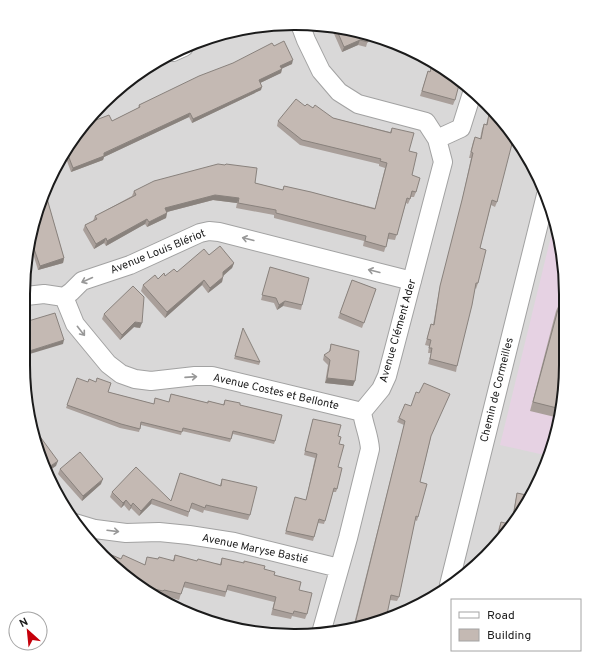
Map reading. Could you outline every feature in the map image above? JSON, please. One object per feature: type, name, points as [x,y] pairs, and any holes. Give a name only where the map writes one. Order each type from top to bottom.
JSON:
[{"type":"street","name":"Avenue Clément Ader","points":[[302,30],[321,71],[339,92],[358,104],[426,122],[437,139],[443,162],[387,376],[381,388],[362,412]]},
{"type":"street","points":[[437,139],[461,128],[471,97]]},
{"type":"street","name":"Chemin de Cormeilles","points":[[451,577],[544,205]]},
{"type":"street","name":"Avenue Louis Blériot","points":[[64,296],[71,292],[82,281],[130,265],[200,233],[209,231],[219,232],[412,281]]},
{"type":"street","points":[[30,295],[44,294],[64,296]]},
{"type":"street","name":"Avenue Costes et Bellonte","points":[[64,296],[75,324],[108,364],[121,374],[135,379],[151,381],[195,376],[212,376],[362,412]]},
{"type":"street","points":[[323,627],[348,538],[370,449],[369,437],[364,424],[362,412]]},
{"type":"street","name":"Avenue Maryse Bastié","points":[[85,526],[95,529],[126,533],[160,532],[234,542],[339,568]]},
{"type":"shaded area","points":[[294,30],[329,32],[346,35],[396,50],[427,65],[456,85],[482,107],[504,133],[524,162],[539,193],[554,243],[557,260],[559,294],[559,364],[557,399],[545,450],[524,497],[504,526],[482,552],[456,574],[427,594],[396,609],[363,620],[329,627],[294,629],[260,627],[209,615],[162,594],[133,574],[107,552],[85,526],[65,497],[44,450],[32,399],[30,364],[30,294],[32,260],[39,226],[50,193],[65,162],[85,133],[107,107],[133,85],[162,65],[193,50],[243,35],[260,32]]},
{"type":"shaded area","points":[[552,233],[557,260],[559,294],[559,364],[557,399],[550,433],[543,455],[500,445]]},
{"type":"building","points":[[338,34],[368,41],[368,42],[360,40],[344,47]]},
{"type":"building","points":[[284,41],[293,60],[280,66],[282,69],[259,80],[262,87],[193,119],[190,113],[104,153],[104,156],[73,168],[69,157],[96,120],[109,115],[112,121],[140,107],[139,105],[199,76],[233,63],[272,43],[274,46]]},
{"type":"building","points":[[431,68],[458,87],[455,100],[422,91],[428,71],[430,72]]},
{"type":"building","points":[[296,99],[305,106],[307,104],[313,108],[315,105],[333,118],[391,133],[392,128],[414,133],[409,151],[417,153],[412,175],[420,178],[416,192],[412,191],[410,199],[407,198],[397,235],[389,233],[386,247],[365,241],[366,236],[276,213],[276,210],[238,203],[239,198],[215,195],[165,208],[167,213],[149,222],[147,219],[107,241],[106,238],[96,244],[85,225],[97,219],[95,216],[136,195],[134,191],[154,181],[218,164],[257,168],[255,183],[283,190],[284,186],[375,209],[387,163],[380,161],[381,159],[302,140],[278,121]]},
{"type":"building","points":[[489,115],[512,145],[497,202],[492,200],[480,248],[486,250],[478,283],[476,283],[457,366],[430,359],[432,348],[429,348],[431,340],[427,339],[431,324],[434,325],[440,286],[462,200],[473,153],[471,152],[475,137],[481,139],[484,124],[487,125]]},
{"type":"building","points":[[47,200],[64,258],[40,266],[34,249]]},
{"type":"building","points":[[220,246],[234,263],[223,272],[223,277],[210,288],[204,280],[167,312],[143,285],[155,275],[158,279],[164,273],[165,276],[174,269],[177,272],[204,249],[209,255]]},
{"type":"building","points":[[270,267],[309,278],[302,305],[285,301],[279,305],[276,298],[262,295]]},
{"type":"building","points":[[352,280],[376,289],[364,323],[340,313]]},
{"type":"building","points":[[133,286],[144,297],[142,323],[135,322],[122,335],[104,314]]},
{"type":"building","points":[[559,306],[559,364],[555,408],[533,402]]},
{"type":"building","points":[[55,313],[64,340],[30,351],[30,320]]},
{"type":"building","points":[[243,328],[260,362],[235,356]]},
{"type":"building","points":[[331,344],[359,351],[355,381],[327,378],[330,360],[324,355],[330,351]]},
{"type":"building","points":[[77,378],[88,382],[89,379],[96,382],[97,378],[111,383],[108,392],[154,404],[155,398],[169,402],[171,394],[208,403],[208,401],[224,405],[225,400],[282,415],[275,441],[233,431],[231,439],[183,428],[182,432],[141,422],[140,429],[67,405]]},
{"type":"building","points":[[424,383],[450,394],[431,436],[420,482],[427,484],[418,517],[416,516],[399,597],[391,595],[387,612],[356,622],[405,421],[399,418],[405,404],[411,406],[416,392],[419,393]]},
{"type":"building","points":[[313,419],[341,425],[338,436],[341,437],[339,444],[344,445],[338,467],[342,468],[337,489],[334,488],[325,521],[319,519],[314,537],[286,531],[295,497],[306,500],[317,454],[305,451]]},
{"type":"building","points":[[40,437],[58,461],[50,466]]},
{"type":"building","points":[[80,452],[103,479],[83,496],[60,469]]},
{"type":"building","points":[[136,467],[171,501],[180,473],[221,486],[222,479],[257,487],[250,515],[206,505],[205,508],[192,503],[189,512],[152,499],[141,511],[133,503],[131,506],[126,500],[123,503],[112,492]]},
{"type":"building","points":[[517,493],[525,495],[524,497],[514,511]]},
{"type":"building","points":[[501,522],[506,523],[504,526],[499,532]]},
{"type":"building","points":[[109,554],[121,559],[123,555],[145,565],[147,557],[158,559],[159,557],[174,561],[175,555],[221,565],[222,558],[244,563],[244,561],[265,566],[264,569],[275,572],[274,575],[301,582],[299,590],[312,593],[307,614],[294,611],[293,614],[273,609],[276,597],[228,585],[226,592],[185,582],[181,594],[155,589],[133,574]]}]
